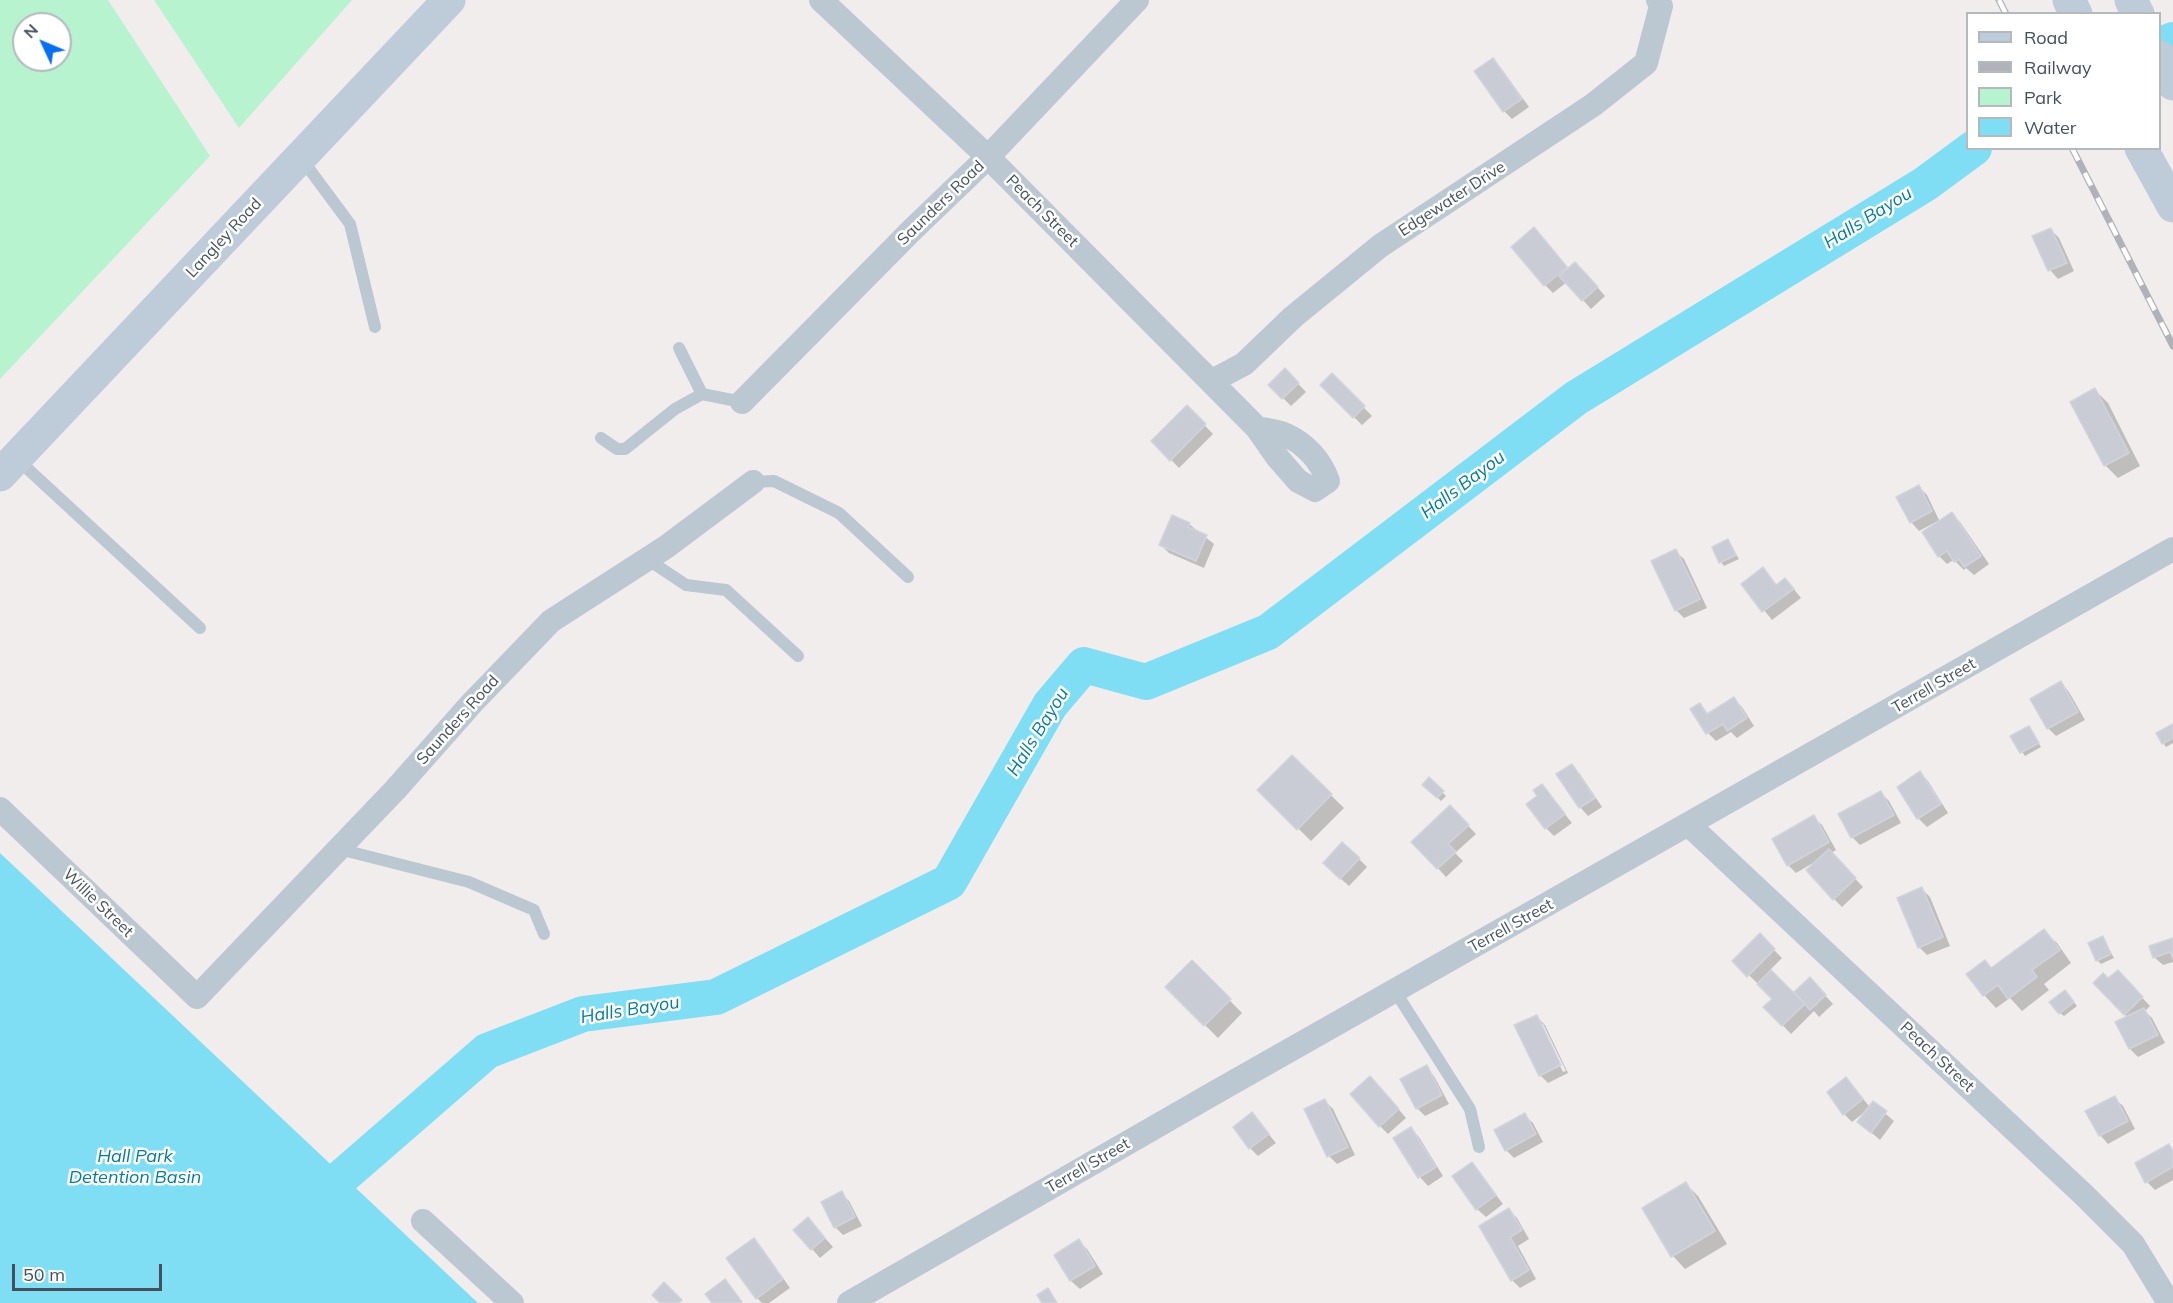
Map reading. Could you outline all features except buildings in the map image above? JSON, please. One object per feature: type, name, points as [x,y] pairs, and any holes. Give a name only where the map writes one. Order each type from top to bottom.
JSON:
[{"type":"street","name":"Langley Road","points":[[8,467],[449,0]]},
{"type":"street","name":"Peach Street","points":[[821,0],[988,157],[1257,428]]},
{"type":"street","name":"Saunders Road","points":[[742,402],[903,239],[988,157],[1137,0]]},
{"type":"street","name":"Edgewater Drive","points":[[1212,381],[1244,364],[1293,317],[1380,246],[1593,105],[1646,63],[1661,6],[1658,0]]},
{"type":"street","points":[[2161,59],[2173,84]]},
{"type":"street","points":[[2144,155],[2173,206]]},
{"type":"street","name":"Saunders Road","points":[[197,997],[395,790],[472,703],[551,621],[647,559],[753,482]]},
{"type":"street","name":"Terrell Street","points":[[849,1303],[2173,549]]},
{"type":"street","name":"Willie Street","points":[[0,809],[197,997]]},
{"type":"street","name":"Peach Street","points":[[1689,825],[2084,1195],[2133,1244],[2169,1303]]},
{"type":"street","points":[[423,1221],[512,1303]]},
{"type":"lane","points":[[300,158],[350,224],[375,327]]},
{"type":"lane","points":[[679,348],[702,394]]},
{"type":"lane","points":[[601,438],[617,449],[625,450],[675,409],[702,394],[742,402]]},
{"type":"lane","points":[[8,467],[200,628]]},
{"type":"lane","points":[[753,482],[774,481],[839,513],[908,577]]},
{"type":"lane","points":[[647,559],[686,585],[726,590],[798,656]]},
{"type":"lane","points":[[339,849],[480,887],[534,910],[544,934]]},
{"type":"lane","points":[[1395,991],[1470,1109],[1479,1147]]},
{"type":"green space","points":[[0,0],[108,0],[210,156],[0,379]]},
{"type":"green space","points":[[154,0],[352,0],[239,128]]},
{"type":"water","name":"Hall Park Detention Basin","points":[[0,853],[478,1303],[0,1303]]},
{"type":"waterway","name":"Halls Bayou","points":[[2161,45],[2173,40]]},
{"type":"waterway","name":"Halls Bayou","points":[[305,1209],[487,1051],[583,1014],[716,997],[949,882],[1050,705],[1084,665],[1146,682],[1268,632],[1576,398],[1925,184],[1971,150]]},
{"type":"railway","points":[[1999,0],[2005,12]]},
{"type":"railway","points":[[2073,150],[2173,346]]}]
